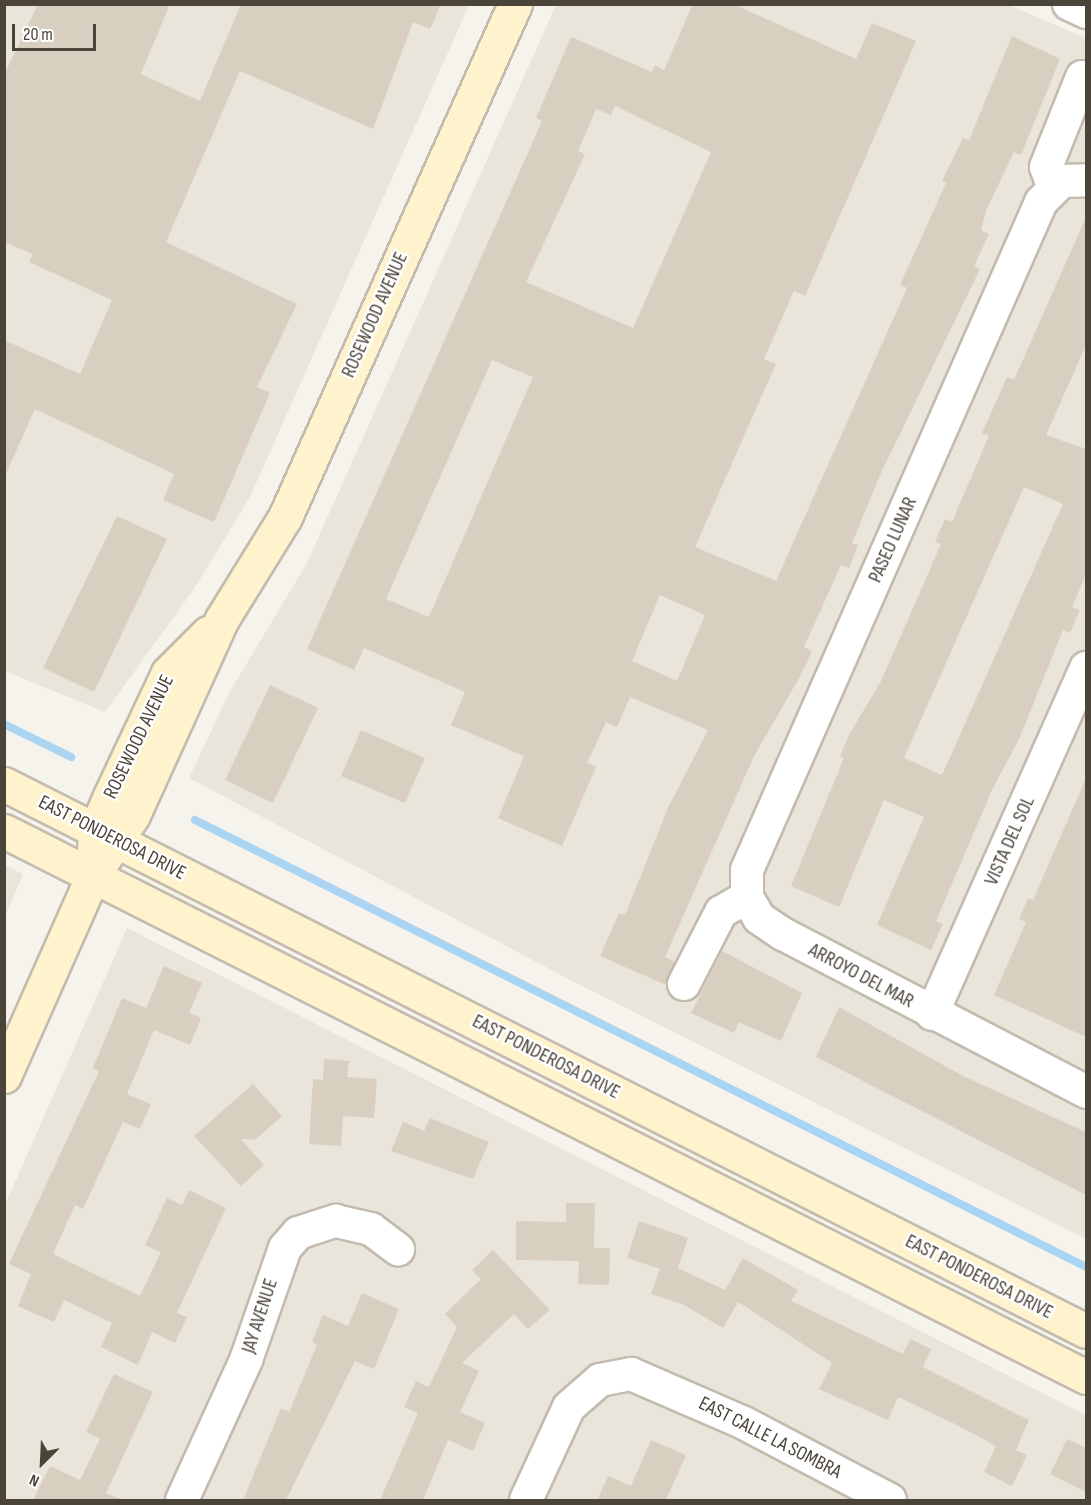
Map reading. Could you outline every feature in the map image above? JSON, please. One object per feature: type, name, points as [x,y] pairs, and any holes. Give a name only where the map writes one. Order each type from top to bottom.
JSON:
[{"type":"main road","name":"ROSEWOOD AVENUE","points":[[4,1076],[93,875],[168,673],[222,619],[285,518],[515,4]]},
{"type":"main road","name":"EAST PONDEROSA DRIVE","points":[[4,784],[1086,1331]]},
{"type":"main road","name":"EAST PONDEROSA DRIVE","points":[[4,831],[1086,1377]]},
{"type":"street","points":[[1069,4],[1086,12]]},
{"type":"street","points":[[1082,77],[1046,167],[1053,186],[1086,180]]},
{"type":"street","name":"PASEO LUNAR","points":[[747,897],[747,870],[1041,202],[1053,186]]},
{"type":"street","name":"VISTA DEL SOL","points":[[932,1014],[1084,680]]},
{"type":"street","points":[[684,984],[721,912],[747,897]]},
{"type":"street","name":"ARROYO DEL MAR","points":[[747,897],[759,918],[783,934],[932,1014],[1086,1092]]},
{"type":"street","name":"JAY AVENUE","points":[[182,1500],[246,1360],[285,1248],[298,1233],[336,1221],[371,1229],[398,1249]]},
{"type":"street","name":"EAST CALLE LA SOMBRA","points":[[526,1500],[569,1407],[600,1380],[631,1374],[648,1377],[885,1499]]},
{"type":"shaded area","points":[[4,5],[469,5],[250,497],[194,589],[105,712],[5,671]]},
{"type":"shaded area","points":[[556,5],[1009,5],[1086,38],[1086,1239],[574,982],[189,778],[229,693],[307,563]]},
{"type":"shaded area","points":[[5,865],[23,874],[5,917]]},
{"type":"shaded area","points":[[127,928],[1086,1415],[1086,1500],[5,1500],[5,1205]]},
{"type":"building","points":[[38,4],[170,4],[141,74],[200,101],[241,4],[441,4],[430,29],[413,22],[373,129],[240,71],[166,242],[297,304],[257,387],[270,393],[214,522],[163,500],[174,474],[35,409],[4,478],[4,340],[80,374],[112,300],[29,262],[33,254],[4,242],[4,75]]},
{"type":"building","points":[[693,4],[733,4],[856,59],[872,23],[916,41],[805,296],[794,291],[764,359],[776,364],[695,547],[776,581],[907,288],[900,285],[946,183],[942,181],[963,138],[969,140],[1012,36],[1060,59],[1021,155],[1014,152],[986,211],[981,230],[989,234],[974,266],[980,269],[881,473],[852,543],[858,545],[849,568],[841,565],[804,647],[812,651],[802,673],[754,756],[665,957],[675,962],[666,985],[600,956],[619,913],[625,915],[668,808],[708,730],[630,697],[617,727],[606,722],[587,763],[596,767],[562,846],[498,818],[524,756],[451,725],[465,692],[364,648],[354,670],[307,649],[542,121],[536,118],[571,37],[652,72],[655,65],[664,70]],"holes":[[[615,106],[711,152],[633,328],[526,282],[585,154],[578,151],[596,109],[611,115]],[[492,360],[533,377],[429,617],[386,599]],[[660,595],[705,615],[677,681],[632,661]]]},
{"type":"building","points":[[1086,217],[1086,345],[1046,435],[1086,449],[1086,574],[1072,607],[1080,610],[1070,633],[1063,630],[1020,737],[992,790],[936,921],[943,924],[931,950],[877,925],[924,817],[884,800],[839,907],[791,886],[844,758],[840,756],[849,735],[881,681],[941,544],[935,542],[945,519],[952,522],[989,436],[982,433],[1007,377],[1014,380]],"holes":[[[1024,487],[1063,504],[942,775],[904,758]]]},
{"type":"building","points":[[117,516],[167,539],[94,692],[43,668]]},
{"type":"building","points":[[270,685],[318,708],[273,803],[225,780]]},
{"type":"building","points":[[361,730],[425,758],[405,803],[341,776]]},
{"type":"building","points":[[1086,778],[1086,1037],[994,995],[1026,922],[1019,919],[1028,898],[1033,900]]},
{"type":"building","points":[[722,951],[802,993],[781,1041],[739,1022],[734,1033],[691,1013]]},
{"type":"building","points":[[164,966],[202,983],[189,1013],[201,1018],[190,1045],[154,1030],[127,1094],[151,1104],[140,1129],[123,1122],[83,1209],[75,1205],[53,1254],[140,1296],[161,1252],[145,1245],[167,1198],[182,1205],[189,1190],[226,1208],[177,1313],[187,1317],[175,1343],[152,1332],[138,1365],[101,1347],[112,1323],[64,1300],[54,1322],[18,1306],[31,1274],[9,1264],[99,1071],[93,1068],[122,998],[146,1008]]},
{"type":"building","points":[[839,1007],[963,1076],[1086,1132],[1086,1195],[816,1057]]},
{"type":"building","points":[[324,1059],[349,1061],[347,1077],[377,1079],[374,1118],[343,1116],[341,1146],[309,1144],[313,1079],[323,1080]]},
{"type":"building","points":[[253,1084],[282,1116],[255,1140],[241,1139],[264,1165],[241,1186],[194,1136]]},
{"type":"building","points":[[430,1118],[489,1142],[473,1179],[391,1151],[403,1122],[424,1131]]},
{"type":"building","points":[[566,1203],[595,1203],[594,1248],[610,1248],[609,1285],[578,1284],[579,1261],[516,1260],[516,1221],[566,1222]]},
{"type":"building","points":[[639,1221],[688,1238],[678,1268],[725,1290],[743,1258],[798,1290],[791,1301],[903,1354],[910,1339],[931,1349],[923,1367],[1029,1420],[1016,1450],[1027,1455],[1012,1486],[984,1472],[996,1446],[957,1425],[898,1397],[888,1420],[819,1389],[832,1363],[738,1302],[723,1328],[684,1305],[651,1294],[660,1269],[627,1258]]},
{"type":"building","points":[[493,1250],[550,1310],[528,1329],[514,1314],[462,1363],[479,1371],[460,1412],[485,1423],[473,1451],[448,1440],[423,1500],[380,1500],[418,1413],[404,1407],[416,1381],[429,1387],[457,1327],[445,1314],[481,1279],[472,1270]]},
{"type":"building","points":[[362,1293],[399,1309],[374,1369],[355,1361],[286,1500],[243,1500],[281,1408],[289,1412],[317,1345],[312,1342],[323,1315],[348,1326]]},
{"type":"building","points":[[114,1374],[153,1392],[106,1493],[123,1500],[33,1500],[50,1466],[80,1480],[100,1439],[86,1432]]},
{"type":"building","points":[[1067,1439],[1086,1448],[1086,1492],[1050,1474]]},
{"type":"building","points":[[651,1440],[686,1455],[666,1500],[597,1500],[608,1476],[631,1486]]},
{"type":"waterway","points":[[4,724],[71,757]]},
{"type":"waterway","points":[[195,820],[1086,1267]]}]
